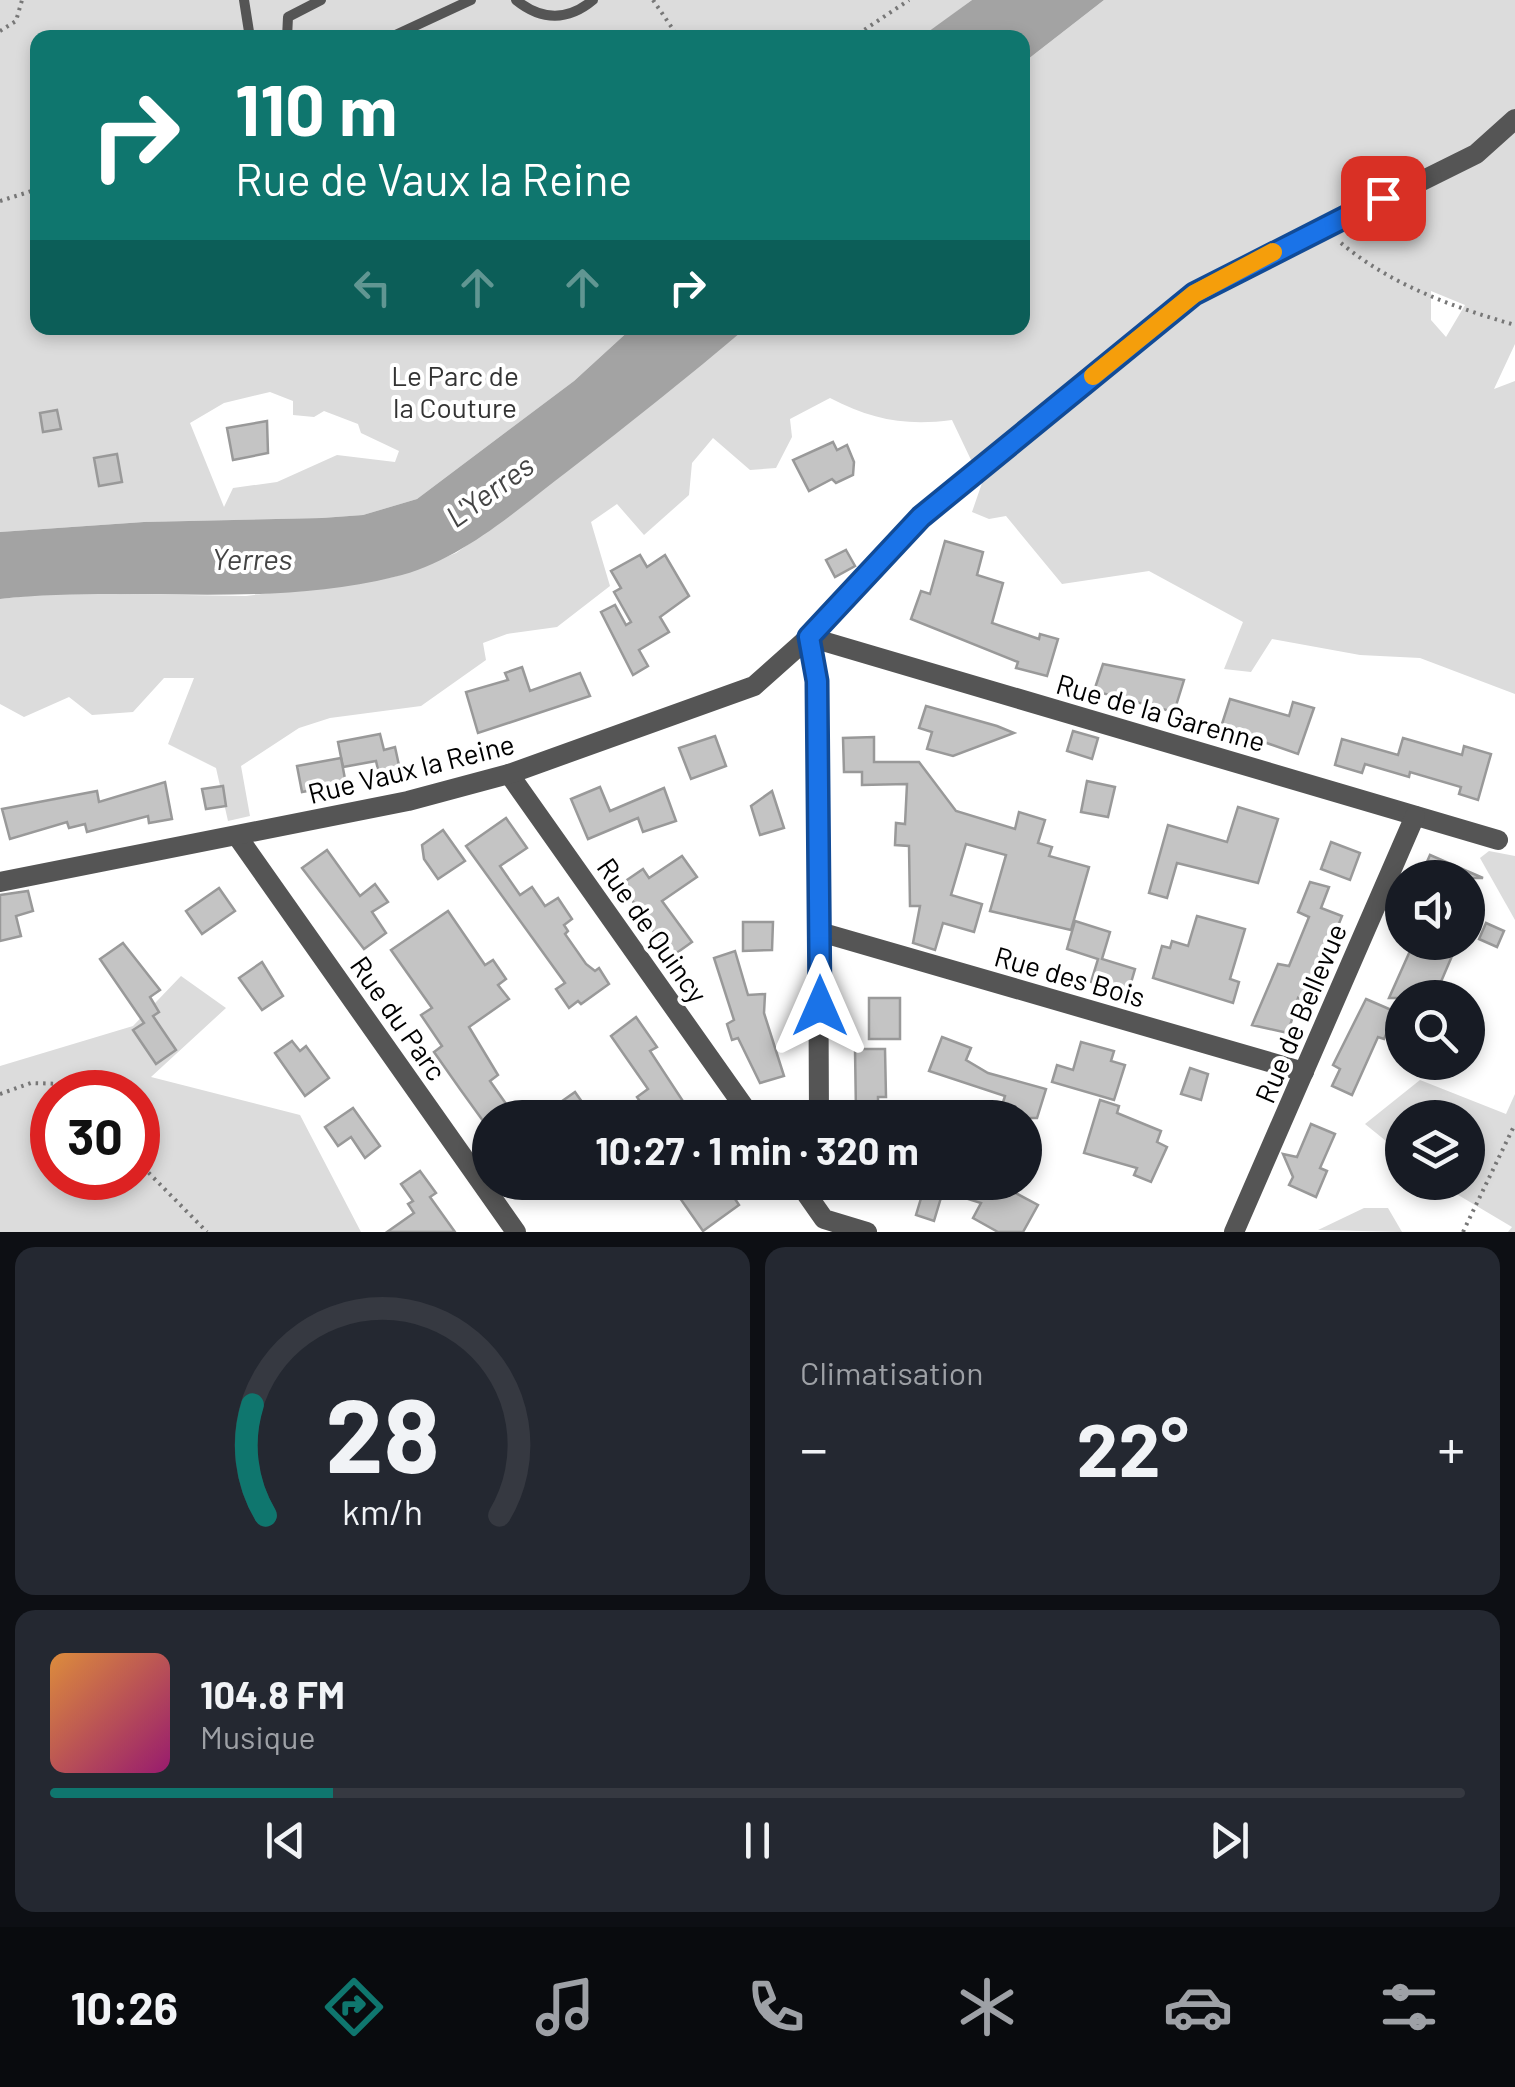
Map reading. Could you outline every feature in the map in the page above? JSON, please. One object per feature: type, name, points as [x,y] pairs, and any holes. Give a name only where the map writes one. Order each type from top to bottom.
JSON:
[{"type":"street","name":"Rue Vaux la Reine","points":[[0,882],[392,805],[509,774],[754,686],[809,637],[921,517],[1194,294],[1322,227],[1476,154],[1515,119]]},
{"type":"street","name":"Rue de la Garenne","points":[[809,637],[1498,840]]},
{"type":"street","points":[[809,637],[817,681],[819,1100]]},
{"type":"street","name":"Rue de Quincy","points":[[509,774],[739,1100]]},
{"type":"street","name":"Rue de Bellevue","points":[[1234,1232],[1415,816]]},
{"type":"street","name":"Rue du Parc","points":[[237,836],[516,1232]]},
{"type":"street","name":"Rue des Bois","points":[[820,932],[1304,1072]]},
{"type":"street","points":[[809,1200],[824,1226]]},
{"type":"street","points":[[822,1200],[824,1226]]},
{"type":"street","points":[[824,1226],[867,1232]]},
{"type":"lane","points":[[244,0],[249,30]]},
{"type":"lane","points":[[287,30],[288,17],[321,0]]},
{"type":"lane","points":[[406,30],[471,0]]},
{"type":"lane","points":[[516,0],[542,15],[566,17],[593,0]]},
{"type":"path","points":[[0,30],[16,21],[22,0]]},
{"type":"path","points":[[654,0],[675,30]]},
{"type":"path","points":[[864,30],[909,0]]},
{"type":"path","points":[[0,201],[30,192]]},
{"type":"path","points":[[1322,227],[1380,270],[1450,307],[1515,325]]},
{"type":"path","points":[[0,1094],[30,1083]]},
{"type":"path","points":[[1463,1232],[1515,1124]]},
{"type":"path","points":[[160,1184],[207,1232]]},
{"type":"green space","name":"Le Parc de la Couture","points":[[0,0],[972,0],[932,30],[30,30],[30,335],[624,335],[574,381],[417,499],[363,515],[144,522],[0,532]],"holes":[[[270,392],[293,401],[293,415],[314,417],[324,411],[358,424],[361,433],[399,451],[395,462],[337,455],[277,482],[233,488],[224,507],[190,423],[224,403]]]},
{"type":"green space","points":[[1104,0],[1515,0],[1515,344],[1494,389],[1515,381],[1515,694],[1420,658],[1360,655],[1272,639],[1251,672],[1224,669],[1243,622],[1149,571],[1062,584],[1006,516],[989,519],[972,512],[982,483],[952,420],[889,420],[830,398],[790,419],[792,437],[776,468],[750,470],[713,438],[692,463],[689,495],[644,535],[617,504],[591,522],[610,586],[557,627],[507,634],[483,643],[486,660],[421,706],[330,718],[299,728],[241,766],[250,816],[228,821],[216,768],[168,744],[194,678],[164,678],[133,712],[92,715],[69,697],[24,717],[0,704],[0,599],[55,593],[246,596],[394,577],[456,553],[514,512],[737,335],[1030,335],[1030,58]],"holes":[[[1431,291],[1465,305],[1446,337],[1431,320]]]},
{"type":"green space","points":[[1489,851],[1515,856],[1515,920],[1485,867],[1485,860],[1480,858]]},
{"type":"green space","points":[[181,976],[226,1008],[159,1070],[30,1070],[30,1200],[160,1200],[160,1079],[300,1115],[361,1232],[0,1232],[0,1066],[133,1026]]},
{"type":"green space","points":[[1420,1080],[1471,1100],[1395,1100]]},
{"type":"green space","points":[[1515,1094],[1515,1232],[1508,1232],[1512,1227],[1467,1200],[1485,1200],[1485,1106],[1506,1114]]},
{"type":"green space","points":[[1385,1108],[1385,1140],[1365,1124]]},
{"type":"green space","points":[[1364,1208],[1388,1208],[1402,1232],[1318,1230]]},
{"type":"water","points":[[972,0],[1104,0],[1030,58],[1030,30],[931,30]]},
{"type":"water","name":"Yerres","points":[[624,335],[737,335],[507,518],[465,547],[419,569],[345,587],[296,592],[0,599],[0,532],[144,522],[363,515],[417,499],[574,381]]},
{"type":"building","points":[[57,410],[61,429],[43,432],[40,413]]},
{"type":"building","points":[[267,421],[268,453],[233,460],[227,428]]},
{"type":"building","points":[[833,442],[837,450],[847,445],[854,462],[853,475],[836,483],[832,479],[809,491],[793,460]]},
{"type":"building","points":[[117,454],[122,482],[99,486],[94,458]]},
{"type":"building","points":[[945,541],[983,552],[977,575],[1003,583],[992,623],[1039,639],[1040,634],[1058,639],[1047,676],[1016,668],[1018,662],[911,619],[921,591],[930,594]]},
{"type":"building","points":[[846,550],[855,566],[835,577],[826,560]]},
{"type":"building","points":[[640,555],[647,567],[665,555],[689,596],[660,617],[669,632],[639,650],[648,666],[633,675],[601,612],[615,605],[626,625],[631,622],[614,592],[621,588],[611,571]]},
{"type":"building","points":[[1103,664],[1184,680],[1174,712],[1094,691]]},
{"type":"building","points":[[522,667],[530,691],[580,673],[590,696],[478,733],[466,692],[508,680],[505,673]]},
{"type":"building","points":[[1230,699],[1289,716],[1293,702],[1314,708],[1298,754],[1221,727]]},
{"type":"building","points":[[926,706],[1014,733],[953,756],[927,749],[932,732],[919,728]]},
{"type":"building","points":[[1073,731],[1098,738],[1092,759],[1067,751]]},
{"type":"building","points":[[380,734],[384,750],[395,747],[400,770],[379,774],[376,761],[343,767],[338,742]]},
{"type":"building","points":[[715,736],[726,766],[691,779],[679,748]]},
{"type":"building","points":[[874,737],[874,762],[919,762],[956,811],[1015,829],[1019,812],[1045,820],[1038,843],[1052,847],[1049,856],[1089,867],[1071,930],[990,911],[1006,855],[966,844],[951,895],[982,904],[974,932],[943,923],[935,950],[913,943],[920,906],[910,906],[909,846],[895,845],[896,823],[905,824],[907,784],[862,785],[862,772],[844,772],[843,738]]},
{"type":"building","points":[[1403,738],[1462,755],[1464,746],[1491,754],[1478,800],[1459,794],[1461,787],[1410,772],[1409,777],[1365,764],[1362,773],[1335,765],[1342,739],[1398,755]]},
{"type":"building","points":[[341,758],[346,784],[302,792],[297,766]]},
{"type":"building","points":[[1087,781],[1115,787],[1108,817],[1081,812]]},
{"type":"building","points":[[165,782],[172,819],[149,823],[148,816],[87,832],[85,824],[69,828],[67,822],[10,839],[2,809],[97,791],[99,802]]},
{"type":"building","points":[[223,786],[226,806],[206,809],[202,789]]},
{"type":"building","points":[[600,787],[610,811],[664,788],[676,821],[643,832],[638,818],[588,839],[571,799]]},
{"type":"building","points":[[772,791],[784,828],[760,835],[751,806]]},
{"type":"building","points":[[1238,807],[1278,819],[1258,883],[1177,863],[1167,898],[1149,893],[1168,825],[1227,842]]},
{"type":"building","points":[[506,818],[527,848],[500,866],[520,895],[532,887],[545,906],[558,898],[572,919],[564,925],[568,931],[565,934],[586,964],[595,971],[599,968],[609,984],[581,1004],[578,1001],[569,1008],[556,989],[565,983],[466,846]]},
{"type":"building","points":[[443,830],[465,861],[438,879],[424,859],[422,845]]},
{"type":"building","points":[[1331,842],[1360,853],[1350,880],[1321,869]]},
{"type":"building","points":[[327,850],[360,896],[375,884],[388,902],[372,912],[386,933],[364,949],[302,868]]},
{"type":"building","points":[[682,856],[697,877],[662,901],[692,942],[671,957],[621,884],[643,869],[649,878]]},
{"type":"building","points":[[1310,882],[1329,887],[1321,908],[1342,916],[1322,966],[1317,965],[1301,1000],[1298,998],[1288,1033],[1252,1025],[1278,964],[1289,966],[1309,917],[1298,912]]},
{"type":"building","points":[[219,888],[235,911],[202,934],[186,911]]},
{"type":"building","points":[[28,891],[33,911],[16,916],[21,936],[0,941],[0,895]]},
{"type":"building","points":[[448,911],[485,965],[493,960],[506,979],[498,985],[509,999],[469,1027],[498,1075],[490,1081],[503,1100],[472,1100],[472,1105],[434,1052],[442,1046],[421,1015],[432,1008],[391,950]]},
{"type":"building","points":[[1197,916],[1245,929],[1230,979],[1239,982],[1233,1003],[1153,978],[1162,946],[1170,948],[1172,941],[1188,946]]},
{"type":"building","points":[[1075,921],[1110,932],[1102,959],[1135,969],[1128,993],[1091,982],[1098,959],[1067,949]]},
{"type":"building","points":[[743,922],[773,922],[772,950],[743,951]]},
{"type":"building","points":[[1485,925],[1504,931],[1497,947],[1485,942]]},
{"type":"building","points":[[123,943],[160,990],[150,997],[159,1012],[153,1016],[176,1050],[156,1064],[133,1030],[144,1023],[100,959]]},
{"type":"building","points":[[735,951],[748,995],[765,994],[764,1013],[784,1076],[760,1083],[738,1038],[732,1040],[727,1024],[734,1020],[714,958]]},
{"type":"building","points":[[1406,960],[1450,960],[1442,980],[1397,980]]},
{"type":"building","points":[[262,962],[283,996],[262,1010],[239,978]]},
{"type":"building","points":[[869,998],[900,998],[900,1039],[869,1039]]},
{"type":"building","points":[[1366,999],[1385,1007],[1385,1037],[1378,1037],[1352,1095],[1332,1086],[1340,1069],[1333,1065]]},
{"type":"building","points":[[636,1017],[657,1047],[650,1051],[682,1100],[639,1100],[637,1097],[648,1089],[611,1036]]},
{"type":"building","points":[[942,1037],[971,1048],[966,1060],[988,1073],[1046,1089],[1042,1102],[1004,1100],[1005,1096],[929,1071]]},
{"type":"building","points":[[292,1041],[300,1051],[306,1046],[329,1078],[305,1096],[275,1053]]},
{"type":"building","points":[[1081,1042],[1114,1051],[1111,1061],[1125,1065],[1114,1100],[1052,1082],[1057,1065],[1073,1070]]},
{"type":"building","points":[[855,1049],[885,1049],[886,1097],[856,1100]]},
{"type":"building","points":[[1190,1068],[1208,1074],[1201,1100],[1181,1094]]},
{"type":"building","points":[[575,1092],[581,1100],[564,1100]]},
{"type":"building","points":[[1100,1100],[1119,1106],[1117,1113],[1161,1131],[1157,1142],[1167,1147],[1151,1182],[1134,1175],[1137,1168],[1084,1153]]},
{"type":"building","points":[[353,1108],[380,1146],[365,1158],[351,1137],[338,1146],[325,1127]]},
{"type":"building","points":[[1311,1124],[1335,1134],[1320,1168],[1327,1171],[1316,1197],[1289,1185],[1293,1177],[1283,1154],[1297,1157]]},
{"type":"building","points":[[420,1171],[436,1193],[430,1197],[455,1232],[387,1232],[414,1213],[408,1204],[413,1201],[401,1184]]},
{"type":"building","points":[[681,1200],[736,1200],[739,1205],[703,1231]]},
{"type":"building","points":[[921,1200],[940,1200],[934,1221],[916,1215]]},
{"type":"building","points":[[972,1200],[1029,1200],[1038,1205],[1023,1232],[998,1232],[973,1218],[981,1203]]},
{"type":"slow traffic","points":[[1093,376],[1194,294],[1273,252]]},
{"type":"route","points":[[820,1006],[817,681],[809,637],[921,517],[1194,294],[1383,198]]},
{"type":"water label","name":"L'Yerres","points":[[489,490]]}]
